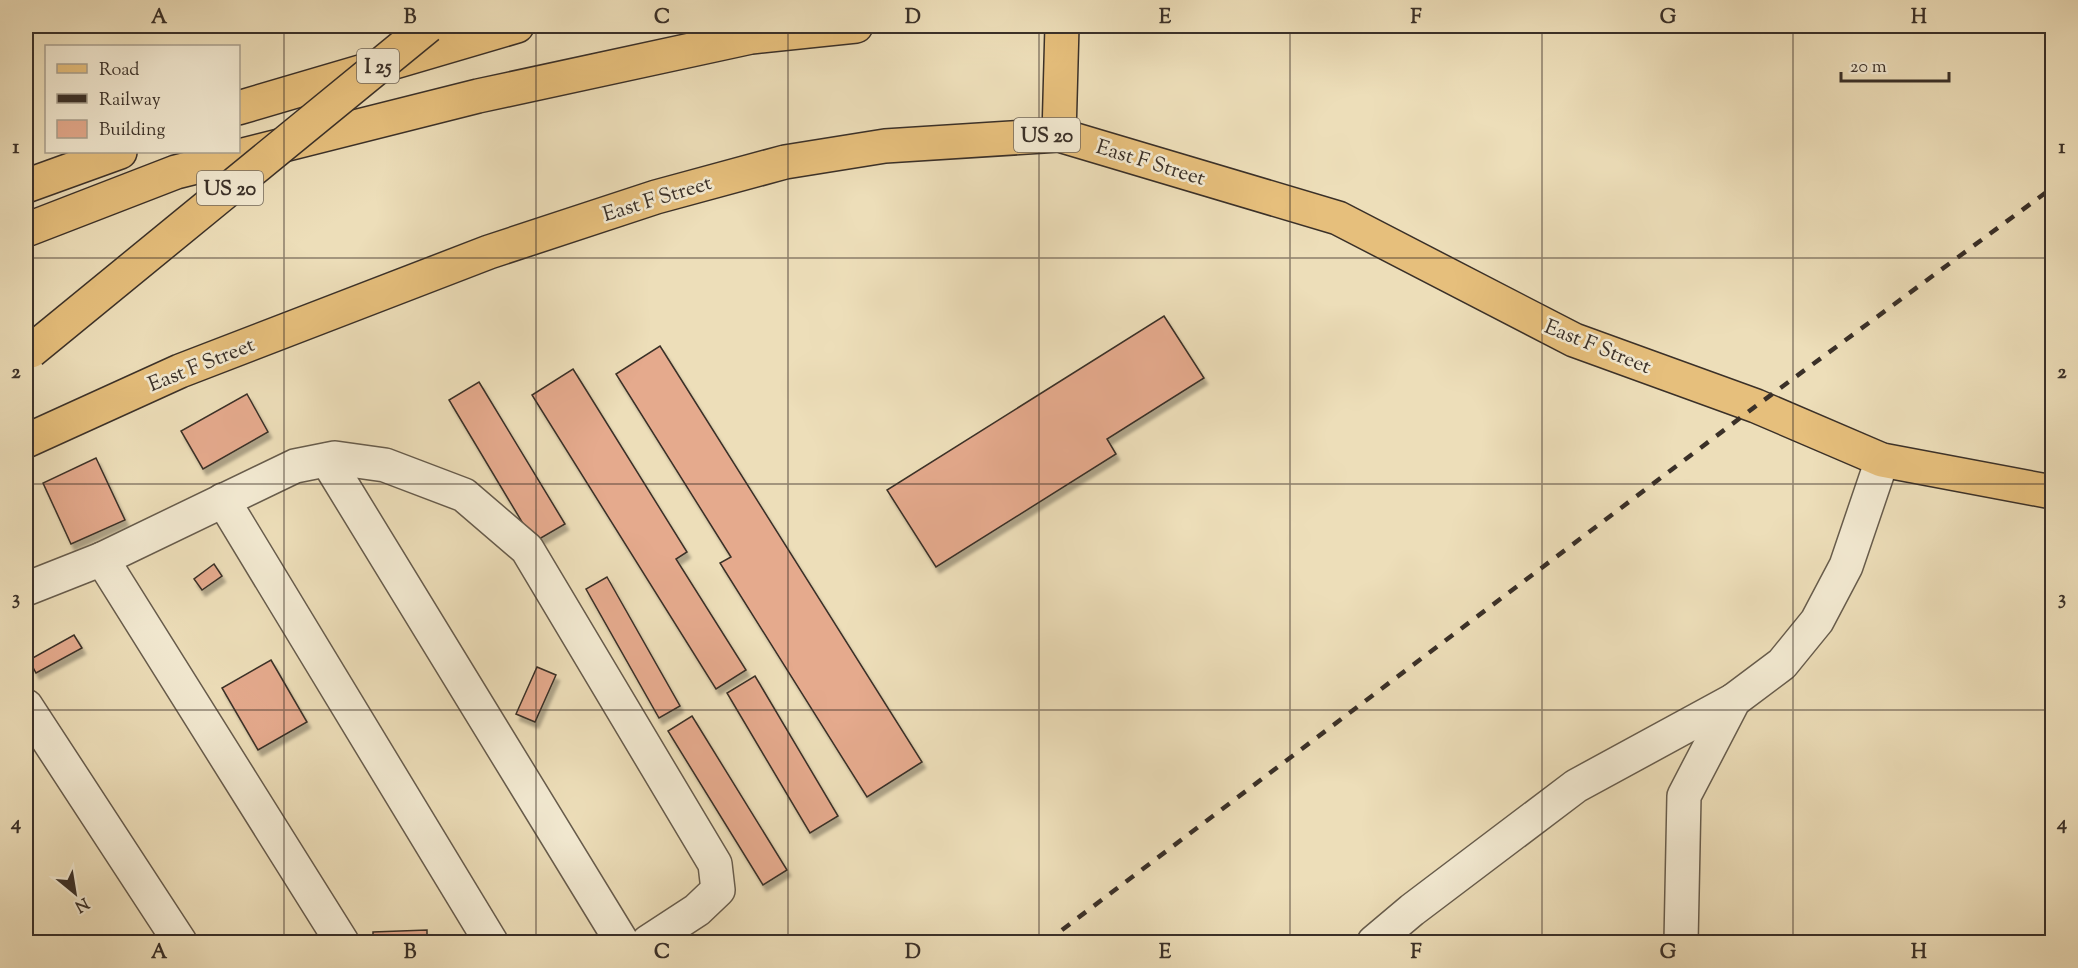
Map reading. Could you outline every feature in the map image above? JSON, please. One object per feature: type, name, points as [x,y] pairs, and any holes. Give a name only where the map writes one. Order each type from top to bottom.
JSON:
[{"type":"main road","name":"US 20","points":[[28,353],[428,26]]},
{"type":"main road","name":"I 25","points":[[240,107],[517,26]]},
{"type":"main road","points":[[26,230],[176,172],[478,96],[751,37],[856,26]]},
{"type":"main road","points":[[1059,135],[1062,29]]},
{"type":"main road","name":"East F Street","points":[[26,441],[180,371],[489,252],[656,197],[785,162],[885,146],[1059,135],[1338,219],[1574,340],[1756,406],[1882,460],[2052,492]]},
{"type":"main road","points":[[26,186],[117,153]]},
{"type":"street","points":[[26,589],[102,559],[295,466],[335,458],[385,465],[464,495],[527,549],[715,864],[718,890],[697,910],[648,942]]},
{"type":"street","points":[[327,460],[622,942]]},
{"type":"street","points":[[1374,942],[1412,910],[1576,786],[1734,700],[1782,664],[1817,621],[1846,566],[1882,460]]},
{"type":"street","points":[[223,500],[491,942]]},
{"type":"street","points":[[102,559],[342,942]]},
{"type":"street","points":[[1680,942],[1684,796],[1734,700]]},
{"type":"street","points":[[26,706],[180,942]]},
{"type":"building","points":[[1164,316],[1204,378],[1107,439],[1116,454],[936,567],[887,490]]},
{"type":"building","points":[[660,346],[922,762],[867,797],[720,563],[731,557],[616,374]]},
{"type":"building","points":[[573,369],[687,552],[676,559],[746,670],[716,689],[532,395]]},
{"type":"building","points":[[479,382],[565,524],[534,542],[449,400]]},
{"type":"building","points":[[247,394],[268,432],[203,469],[181,431]]},
{"type":"building","points":[[96,458],[125,520],[71,544],[43,483]]},
{"type":"building","points":[[214,564],[222,576],[202,590],[194,579]]},
{"type":"building","points":[[607,577],[680,706],[659,718],[586,589]]},
{"type":"building","points":[[74,635],[82,648],[36,673],[29,660]]},
{"type":"building","points":[[271,660],[307,722],[258,750],[222,688]]},
{"type":"building","points":[[537,667],[556,675],[535,722],[516,714]]},
{"type":"building","points":[[755,676],[838,816],[810,833],[727,693]]},
{"type":"building","points":[[692,716],[787,870],[763,885],[668,731]]},
{"type":"building","points":[[427,930],[427,942],[373,942],[373,932]]},
{"type":"railway","points":[[1046,942],[1756,406],[2052,188]]}]
